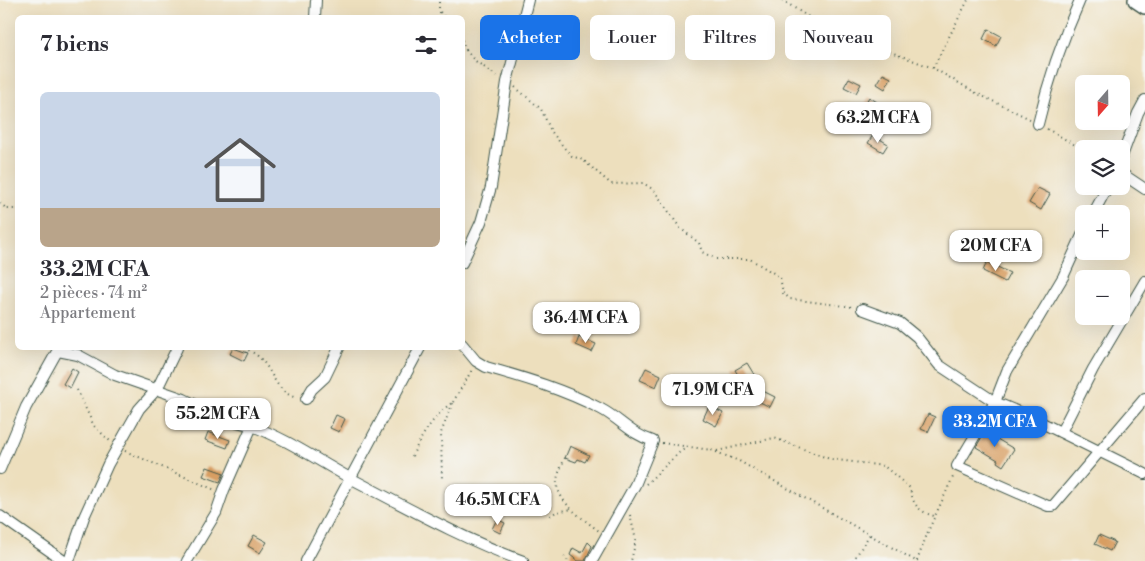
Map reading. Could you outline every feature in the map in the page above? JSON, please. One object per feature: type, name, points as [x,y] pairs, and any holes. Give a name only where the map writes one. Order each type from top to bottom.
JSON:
[{"type":"street","points":[[315,15],[316,0]]},
{"type":"street","points":[[467,245],[491,187],[507,82],[528,0]]},
{"type":"street","points":[[1038,124],[1046,90],[1066,30],[1080,0]]},
{"type":"street","points":[[1136,0],[1145,6]]},
{"type":"street","points":[[1128,140],[1145,100]]},
{"type":"street","points":[[1130,179],[1145,189]]},
{"type":"street","points":[[1075,251],[1063,277],[1007,371],[995,402],[957,466],[1048,506],[1053,506],[1145,398]]},
{"type":"street","points":[[1061,432],[1092,369],[1145,281]]},
{"type":"street","points":[[862,309],[900,323],[917,337],[939,365],[995,402],[1061,432],[1145,474]]},
{"type":"street","points":[[465,348],[476,361],[486,367],[548,387],[602,409],[636,435],[653,441],[624,508],[592,561]]},
{"type":"street","points":[[0,469],[26,407],[57,350]]},
{"type":"street","points":[[61,350],[78,355],[115,375],[184,399],[222,418],[252,426],[281,439],[350,478],[493,550],[522,561]]},
{"type":"street","points":[[69,561],[84,517],[108,464],[139,409],[157,389],[176,350]]},
{"type":"street","points":[[306,399],[312,389],[325,377],[338,350]]},
{"type":"street","points":[[306,561],[419,350]]},
{"type":"street","points":[[187,561],[216,513],[252,426]]},
{"type":"street","points":[[0,516],[64,561]]},
{"type":"path","points":[[439,0],[439,15]]},
{"type":"path","points":[[782,0],[807,16],[827,23],[854,38],[933,68],[976,93],[1024,115],[1075,145]]},
{"type":"path","points":[[933,68],[968,0]]},
{"type":"path","points":[[439,11],[442,15]]},
{"type":"path","points":[[466,50],[474,60],[520,90],[541,109],[551,131],[572,156],[584,160],[611,184],[643,183],[654,190],[680,228],[699,243],[702,252],[716,259],[750,259],[780,277],[783,293],[790,299],[862,309]]},
{"type":"path","points":[[0,203],[7,209],[15,209]]},
{"type":"path","points":[[248,350],[261,357],[280,389],[289,395],[306,399]]},
{"type":"path","points":[[442,480],[441,433],[453,402],[476,361]]},
{"type":"path","points":[[78,390],[94,426],[118,448],[218,491],[224,490]]},
{"type":"path","points":[[412,456],[434,419],[442,409],[453,402]]},
{"type":"path","points":[[715,451],[774,438],[830,459],[884,466],[910,488],[912,501],[921,512],[934,516]]},
{"type":"path","points":[[653,441],[715,451],[739,462],[916,561],[957,466]]},
{"type":"path","points":[[645,485],[681,450],[688,448]]},
{"type":"path","points":[[565,458],[557,483],[559,492],[572,509],[606,538]]},
{"type":"path","points":[[624,508],[630,515],[636,540],[631,561]]},
{"type":"path","points":[[550,516],[556,512],[572,509]]},
{"type":"path","points":[[853,561],[870,534]]},
{"type":"path","points":[[564,556],[568,561]]},
{"type":"building","points":[[988,29],[1001,36],[996,46],[983,39]]},
{"type":"building","points":[[883,74],[891,78],[885,89],[877,84]]},
{"type":"building","points":[[849,78],[861,84],[856,93],[844,87]]},
{"type":"building","points":[[869,97],[877,102],[867,119],[859,114]]},
{"type":"building","points":[[898,114],[908,120],[903,129],[893,124]]},
{"type":"building","points":[[873,135],[888,144],[883,152],[868,143]]},
{"type":"building","points":[[1038,188],[1050,194],[1041,210],[1029,203]]},
{"type":"building","points":[[987,262],[1010,273],[1005,282],[983,271]]},
{"type":"building","points":[[579,337],[596,344],[592,352],[576,345]]},
{"type":"building","points":[[232,350],[248,353],[244,361],[230,354]]},
{"type":"building","points":[[747,363],[755,376],[743,383],[735,370]]},
{"type":"building","points":[[72,368],[78,372],[70,388],[63,384]]},
{"type":"building","points":[[646,368],[661,375],[656,387],[640,380]]},
{"type":"building","points":[[755,387],[775,397],[770,407],[750,397]]},
{"type":"building","points":[[709,406],[723,413],[716,426],[703,419]]},
{"type":"building","points":[[928,414],[935,417],[928,432],[921,429]]},
{"type":"building","points":[[336,415],[345,419],[339,432],[330,428]]},
{"type":"building","points":[[208,432],[230,440],[227,448],[205,440]]},
{"type":"building","points":[[985,432],[1014,449],[1003,466],[997,462],[998,460],[976,447]]},
{"type":"building","points":[[570,446],[589,455],[585,462],[578,459],[576,462],[565,458]]},
{"type":"building","points":[[207,467],[224,473],[220,482],[203,476]]},
{"type":"building","points":[[497,519],[505,523],[500,533],[492,529]]},
{"type":"building","points":[[254,535],[267,542],[260,553],[248,546]]},
{"type":"building","points":[[1099,535],[1115,542],[1110,551],[1095,544]]},
{"type":"building","points":[[588,542],[592,546],[585,561],[578,561],[570,555],[573,548],[582,553]]}]
